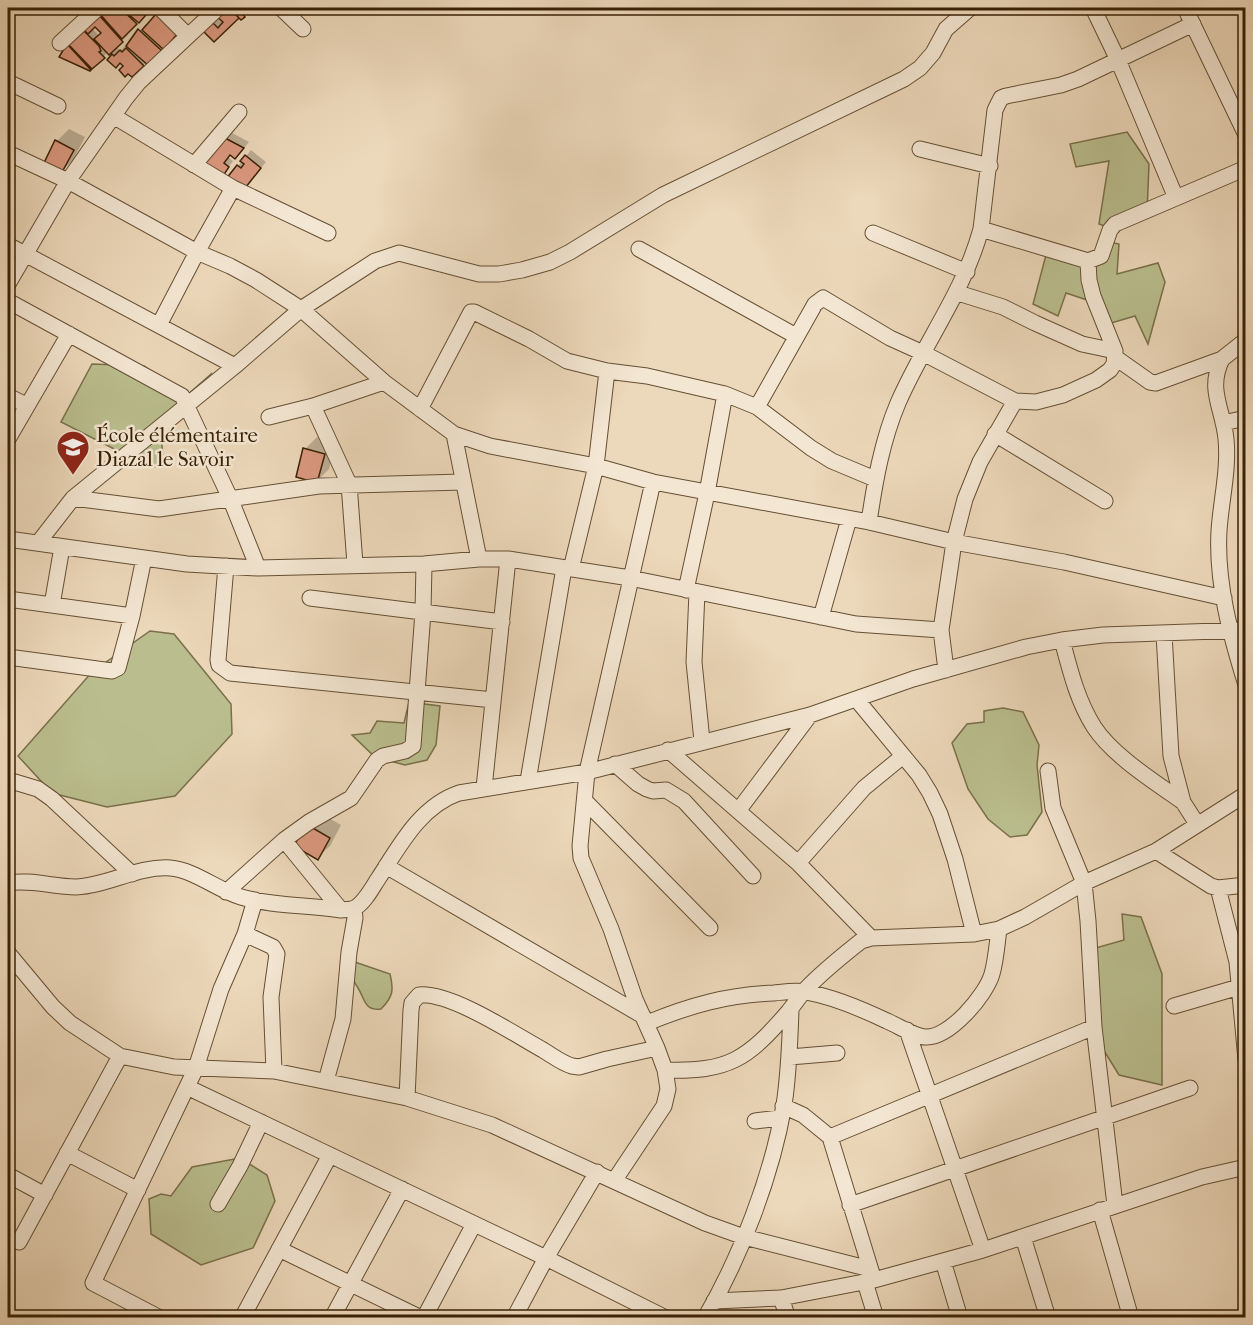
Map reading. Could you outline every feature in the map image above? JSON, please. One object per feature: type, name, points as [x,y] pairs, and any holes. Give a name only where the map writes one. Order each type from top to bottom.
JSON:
[{"type":"street","points":[[160,8],[188,36]]},
{"type":"street","points":[[8,284],[68,181],[139,82],[218,8]]},
{"type":"street","points":[[281,8],[303,29]]},
{"type":"street","points":[[38,543],[74,498],[301,309],[375,261],[399,254],[479,274],[500,274],[549,262],[570,252],[663,195],[904,79],[920,68],[933,53],[946,29],[970,8]]},
{"type":"street","points":[[1094,8],[1176,198]]},
{"type":"street","points":[[1185,8],[1245,135]]},
{"type":"street","points":[[60,43],[90,10]]},
{"type":"street","points":[[869,522],[875,479],[885,437],[892,419],[923,353],[968,272],[981,229],[995,110],[1001,98],[1078,79],[1193,24]]},
{"type":"street","points":[[8,82],[58,106]]},
{"type":"street","points":[[194,165],[239,112]]},
{"type":"street","points":[[114,117],[233,188],[328,233]]},
{"type":"street","points":[[921,149],[990,166]]},
{"type":"street","points":[[8,153],[68,181],[197,252],[256,280],[301,309],[384,382],[454,434],[490,446],[596,466],[653,482],[869,522],[1224,598]]},
{"type":"street","points":[[981,229],[1088,261],[1101,256],[1110,230],[1115,224],[1245,168]]},
{"type":"street","points":[[159,325],[233,188]]},
{"type":"street","points":[[873,233],[968,272]]},
{"type":"street","points":[[8,245],[235,366]]},
{"type":"street","points":[[639,249],[796,336]]},
{"type":"street","points":[[757,406],[814,304],[824,298],[890,338],[1014,401],[1036,402],[1063,395],[1096,380],[1110,370],[1115,355],[1093,296],[1088,261]]},
{"type":"street","points":[[958,293],[1003,307],[1082,344],[1115,355],[1150,382],[1156,383],[1222,359],[1245,340]]},
{"type":"street","points":[[8,301],[182,396],[230,498],[258,568]]},
{"type":"street","points":[[420,409],[471,312],[478,313],[567,361],[725,394],[757,406],[811,448],[832,461],[875,479]]},
{"type":"street","points":[[8,439],[69,334]]},
{"type":"street","points":[[1222,359],[1215,373],[1215,390],[1226,439],[1227,464],[1219,544],[1224,598],[1238,631],[1245,685]]},
{"type":"street","points":[[528,781],[568,568],[596,466],[607,371]]},
{"type":"street","points":[[269,417],[313,406],[384,382]]},
{"type":"street","points":[[702,741],[694,662],[692,591],[725,394]]},
{"type":"street","points":[[8,396],[26,405]]},
{"type":"street","points":[[945,670],[941,630],[954,542],[972,479],[1014,401]]},
{"type":"street","points":[[313,406],[349,484],[355,564]]},
{"type":"street","points":[[1223,423],[1245,418]]},
{"type":"street","points":[[454,434],[479,559]]},
{"type":"street","points":[[995,434],[1105,501]]},
{"type":"street","points":[[74,498],[159,509],[349,484],[462,482]]},
{"type":"street","points":[[614,1181],[664,1106],[668,1089],[665,1070],[657,1048],[581,858],[581,830],[587,772],[653,482]]},
{"type":"street","points":[[821,617],[849,519]]},
{"type":"street","points":[[8,541],[226,567],[424,564],[508,559],[630,578],[856,624],[941,630]]},
{"type":"street","points":[[52,605],[62,547]]},
{"type":"street","points":[[8,657],[116,670],[132,616],[144,558]]},
{"type":"street","points":[[484,788],[508,559]]},
{"type":"street","points":[[226,892],[284,840],[309,822],[351,798],[377,760],[413,746],[423,612],[424,564]]},
{"type":"street","points":[[226,567],[218,660],[219,665],[230,673],[493,700]]},
{"type":"street","points":[[310,598],[502,622]]},
{"type":"street","points":[[8,599],[132,616]]},
{"type":"street","points":[[8,883],[33,882],[74,887],[94,885],[132,874],[168,868],[178,869],[226,892],[255,900],[347,909],[367,895],[416,824],[431,808],[445,798],[484,788],[587,772],[810,715],[945,670],[1026,647],[1103,635],[1238,631]]},
{"type":"street","points":[[1164,634],[1171,756],[1183,802],[1197,824]]},
{"type":"street","points":[[1062,640],[1074,687],[1095,728],[1123,758],[1183,802]]},
{"type":"street","points":[[857,700],[919,775],[940,814],[974,934]]},
{"type":"street","points":[[738,811],[810,715]]},
{"type":"street","points":[[669,750],[798,863],[871,938]]},
{"type":"street","points":[[798,863],[864,788],[903,756]]},
{"type":"street","points":[[615,764],[638,784],[653,791],[666,790],[684,801],[753,876]]},
{"type":"street","points":[[1048,771],[1053,808],[1084,883],[1094,1027],[1104,1117],[1107,1207],[1131,1317]]},
{"type":"street","points":[[8,780],[38,789],[52,799],[132,874]]},
{"type":"street","points":[[665,1070],[692,1071],[715,1068],[732,1061],[756,1046],[791,1009],[803,991],[861,941],[871,938],[974,934],[999,929],[1025,917],[1084,883],[1156,851],[1245,794]]},
{"type":"street","points":[[585,801],[710,927]]},
{"type":"street","points":[[284,840],[355,918],[349,952],[343,1019],[326,1081]]},
{"type":"street","points":[[1156,851],[1200,881],[1218,888],[1245,885]]},
{"type":"street","points":[[386,866],[645,1019],[714,999],[743,994],[803,991],[861,1009],[925,1037],[937,1035],[959,1021],[982,993],[991,976],[999,929]]},
{"type":"street","points":[[1218,888],[1241,962],[1239,987],[1245,1057]]},
{"type":"street","points":[[150,1315],[93,1283],[196,1068],[221,989],[245,934],[255,900]]},
{"type":"street","points":[[245,934],[273,947],[278,954],[271,997],[274,1071]]},
{"type":"street","points":[[8,953],[70,1023],[120,1056],[174,1067],[274,1071],[407,1098],[492,1125],[705,1223],[870,1277]]},
{"type":"street","points":[[1174,1006],[1239,987]]},
{"type":"street","points":[[407,1098],[411,1010],[412,1003],[419,995],[449,1001],[473,1012],[572,1066],[579,1067],[657,1048]]},
{"type":"street","points":[[705,1317],[744,1237],[767,1170],[782,1112],[790,1057],[791,1009]]},
{"type":"street","points":[[831,1137],[1094,1027]]},
{"type":"street","points":[[907,1030],[983,1250]]},
{"type":"street","points":[[790,1057],[837,1053]]},
{"type":"street","points":[[19,1242],[120,1056]]},
{"type":"street","points":[[187,1087],[666,1317]]},
{"type":"street","points":[[850,1205],[1190,1088]]},
{"type":"street","points":[[755,1121],[782,1112],[803,1115],[831,1137],[870,1277],[876,1317]]},
{"type":"street","points":[[218,1204],[240,1166],[261,1122]]},
{"type":"street","points":[[68,1153],[138,1190]]},
{"type":"street","points":[[242,1317],[330,1155]]},
{"type":"street","points":[[714,1301],[781,1298],[943,1262],[1202,1177],[1245,1167]]},
{"type":"street","points":[[514,1317],[597,1172]]},
{"type":"street","points":[[8,1175],[45,1195]]},
{"type":"street","points":[[332,1317],[402,1189]]},
{"type":"street","points":[[279,1249],[423,1317],[474,1224]]},
{"type":"street","points":[[1023,1237],[1047,1317]]},
{"type":"street","points":[[943,1262],[960,1317]]},
{"type":"street","points":[[781,1298],[788,1317]]},
{"type":"green space","points":[[1127,132],[1149,164],[1147,213],[1110,228],[1099,224],[1109,161],[1076,167],[1070,144]]},
{"type":"green space","points":[[1109,242],[1119,244],[1117,274],[1158,263],[1165,282],[1148,344],[1135,316],[1108,324],[1087,300],[1066,293],[1058,316],[1033,304],[1046,255],[1100,256]]},
{"type":"green space","points":[[92,364],[144,366],[186,396],[211,374],[206,395],[161,436],[163,456],[156,467],[130,457],[61,422]]},
{"type":"green space","points":[[150,631],[174,634],[231,704],[232,734],[175,796],[107,807],[52,793],[18,756],[92,672]]},
{"type":"green space","points":[[409,702],[440,706],[436,745],[427,760],[405,765],[375,757],[352,735],[370,733],[377,721],[404,723]]},
{"type":"green space","points":[[1003,708],[1023,712],[1039,745],[1037,765],[1042,812],[1027,835],[1010,837],[988,819],[968,789],[952,743],[967,724],[984,722],[984,711]]},
{"type":"green space","points":[[1122,914],[1141,917],[1162,974],[1162,1085],[1119,1075],[1087,1023],[1085,951],[1124,940]]},
{"type":"green space","points":[[349,960],[390,974],[392,993],[381,1009],[371,1008],[366,1003],[351,975]]},
{"type":"green space","points":[[240,1158],[267,1175],[275,1201],[253,1248],[201,1265],[151,1234],[149,1199],[161,1194],[171,1196],[192,1167]]},
{"type":"building","points":[[104,8],[120,8],[137,24],[122,39],[99,13]]},
{"type":"building","points":[[121,8],[152,8],[139,23]]},
{"type":"building","points":[[221,8],[229,8],[239,18],[214,42],[200,28],[209,19],[218,28],[223,22],[214,14]]},
{"type":"building","points":[[229,8],[246,8],[241,12],[245,17],[241,20]]},
{"type":"building","points":[[98,14],[123,42],[109,55],[94,39],[101,33],[95,27],[88,34],[83,29]]},
{"type":"building","points":[[156,14],[178,33],[164,50],[142,30]]},
{"type":"building","points":[[82,29],[99,46],[101,51],[99,52],[105,58],[92,69],[68,44]]},
{"type":"building","points":[[138,29],[162,51],[149,66],[126,46]]},
{"type":"building","points":[[67,44],[91,70],[90,71],[59,57]]},
{"type":"building","points":[[126,48],[144,66],[132,77],[128,74],[125,77],[119,70],[123,66],[120,63],[116,68],[107,60],[112,54],[114,56]]},
{"type":"building","points":[[225,138],[244,148],[235,159],[230,155],[224,163],[229,167],[223,176],[204,164]]},
{"type":"building","points":[[55,140],[74,150],[61,174],[43,165]]},
{"type":"building","points":[[245,155],[261,168],[242,192],[226,179],[237,165],[241,168],[244,164],[240,161]]},
{"type":"building","points":[[303,448],[325,454],[317,483],[296,477]]},
{"type":"building","points":[[306,824],[330,838],[318,860],[294,846]]},
{"type":"place","name":"École élémentaire Diazal le Savoir","points":[[73,476]]}]
